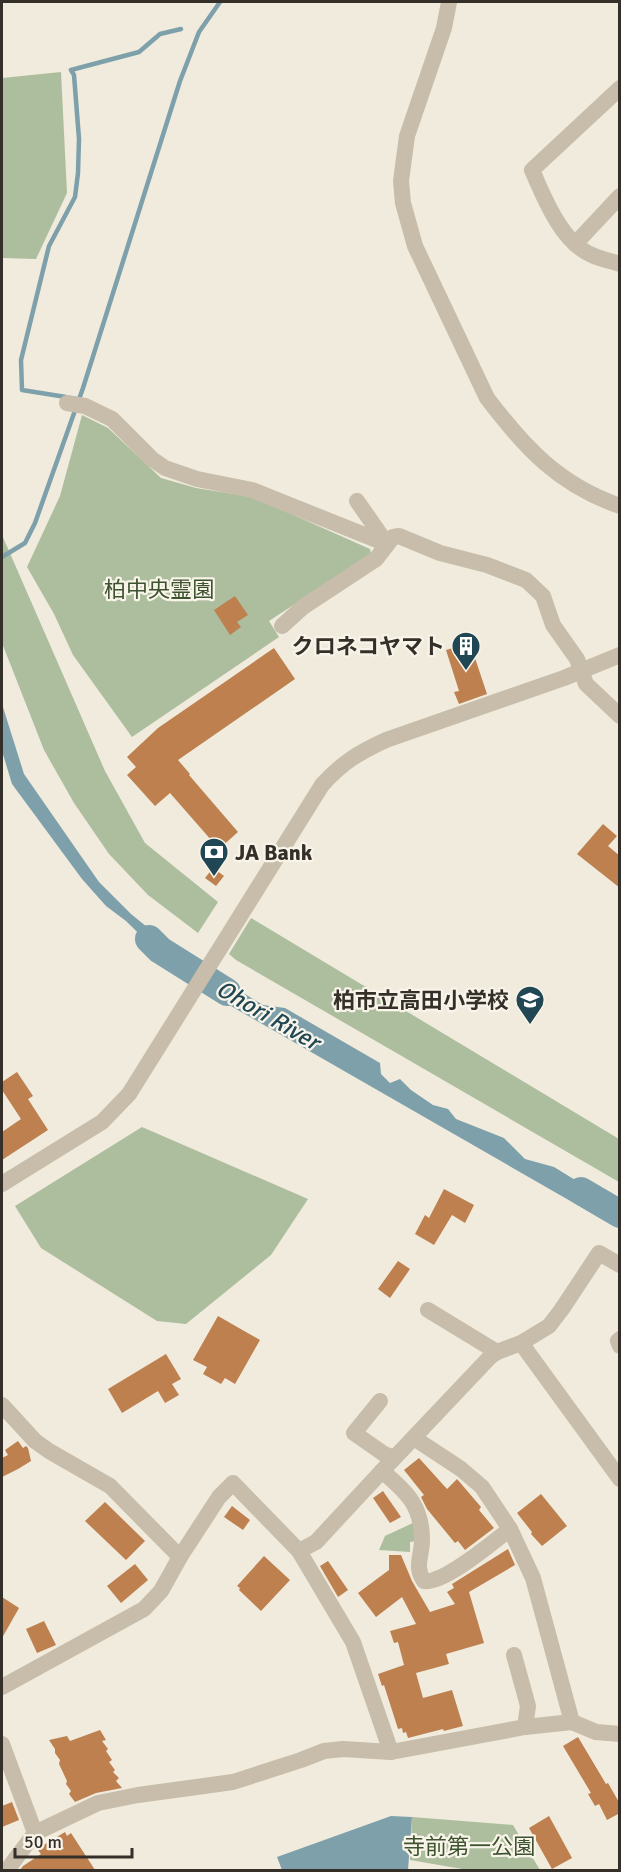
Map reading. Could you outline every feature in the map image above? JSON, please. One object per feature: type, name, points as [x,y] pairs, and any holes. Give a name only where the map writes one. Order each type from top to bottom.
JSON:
[{"type":"street","points":[[449,2],[444,28],[407,136],[403,161],[401,181],[403,203],[415,246],[487,398],[500,415],[521,441],[558,474],[586,492],[620,506]]},
{"type":"street","points":[[620,88],[532,170],[545,200],[575,244],[590,255],[620,264]]},
{"type":"street","points":[[575,244],[620,196]]},
{"type":"street","points":[[67,403],[85,406],[111,419],[152,459],[165,468],[197,479],[252,490],[387,544]]},
{"type":"street","points":[[357,501],[387,544]]},
{"type":"street","points":[[282,626],[303,607],[376,559],[393,537],[399,536],[440,553],[488,565],[526,580],[543,596],[553,625],[577,658],[586,684],[620,716]]},
{"type":"street","points":[[2,1184],[102,1122],[129,1094],[322,785],[337,768],[359,753],[386,740],[582,671],[620,655]]},
{"type":"street","points":[[299,1551],[316,1542],[472,1375],[497,1352],[521,1343],[549,1326],[599,1253],[620,1265]]},
{"type":"street","points":[[428,1310],[497,1352]]},
{"type":"street","points":[[620,1339],[618,1341],[620,1346]]},
{"type":"street","points":[[521,1343],[620,1479]]},
{"type":"street","points":[[380,1401],[354,1433],[384,1454],[394,1458]]},
{"type":"street","points":[[2,1405],[35,1441],[110,1486],[180,1557]]},
{"type":"street","points":[[414,1438],[461,1469],[482,1487],[510,1529],[533,1578],[572,1722]]},
{"type":"street","points":[[382,1470],[413,1501],[420,1520],[422,1542],[418,1566],[424,1581],[430,1582],[440,1578],[510,1529]]},
{"type":"street","points":[[2,1687],[144,1609],[161,1591],[219,1497],[233,1483],[299,1551],[353,1642],[391,1752]]},
{"type":"street","points":[[514,1655],[528,1706],[525,1727]]},
{"type":"street","points":[[7,1870],[35,1833],[98,1803],[233,1782],[324,1751],[343,1749],[391,1752],[525,1727],[572,1722],[596,1732],[620,1734]]},
{"type":"street","points":[[2,1744],[35,1833]]},
{"type":"green space","points":[[61,72],[67,193],[36,259],[2,258],[2,78]]},
{"type":"green space","name":"柏中央霊園","points":[[82,415],[108,428],[161,478],[196,488],[253,497],[370,549],[371,554],[269,621],[279,637],[132,737],[73,655],[54,614],[27,567],[60,496]]},
{"type":"green space","points":[[2,535],[105,771],[145,843],[218,902],[198,933],[148,895],[109,854],[74,803],[44,750],[2,643]]},
{"type":"green space","points":[[251,918],[619,1139],[619,1182],[236,960],[229,954]]},
{"type":"green space","points":[[142,1127],[308,1199],[271,1255],[186,1324],[157,1321],[41,1248],[15,1206]]},
{"type":"green space","points":[[415,1522],[416,1541],[410,1542],[410,1552],[379,1550],[385,1536]]},
{"type":"green space","name":"寺前第一公園","points":[[412,1817],[513,1825],[540,1870],[468,1870],[410,1860]]},
{"type":"water","points":[[2,704],[24,774],[99,882],[131,914],[184,957],[175,969],[126,921],[106,906],[82,879],[12,784],[2,751]]},
{"type":"water","points":[[212,974],[263,1005],[285,1008],[380,1063],[381,1074],[390,1083],[400,1079],[411,1090],[433,1105],[448,1109],[456,1119],[504,1138],[525,1159],[554,1167],[616,1205],[607,1222],[203,990]]},
{"type":"water","points":[[391,1816],[412,1817],[408,1870],[282,1870],[277,1857]]},
{"type":"building","points":[[235,596],[248,615],[237,622],[241,627],[230,635],[214,610]]},
{"type":"building","name":"クロネコヤマト","points":[[470,643],[487,694],[459,704],[454,692],[459,691],[446,650]]},
{"type":"building","points":[[274,648],[295,679],[178,760],[238,832],[219,849],[170,793],[155,806],[127,775],[136,767],[127,757],[158,728]]},
{"type":"building","points":[[603,824],[617,836],[608,846],[620,856],[620,888],[577,854]]},
{"type":"building","name":"JA Bank","points":[[213,868],[224,876],[216,886],[205,878]]},
{"type":"building","points":[[17,1072],[33,1096],[28,1099],[48,1130],[2,1160],[2,1132],[21,1119],[2,1090],[2,1082]]},
{"type":"building","points":[[444,1189],[474,1205],[465,1223],[452,1215],[434,1245],[415,1234],[425,1215],[429,1218]]},
{"type":"building","points":[[398,1261],[410,1269],[390,1298],[378,1289]]},
{"type":"building","points":[[218,1316],[260,1340],[235,1384],[225,1378],[221,1384],[203,1374],[207,1367],[193,1360]]},
{"type":"building","points":[[166,1354],[181,1379],[172,1384],[179,1395],[165,1403],[158,1391],[122,1413],[108,1389]]},
{"type":"building","points":[[18,1441],[23,1448],[26,1446],[28,1448],[31,1461],[2,1477],[2,1458],[8,1455],[5,1450]]},
{"type":"building","points":[[419,1458],[447,1489],[457,1479],[481,1507],[479,1510],[494,1528],[465,1550],[458,1541],[455,1543],[427,1509],[421,1497],[424,1495],[404,1470]]},
{"type":"building","points":[[383,1491],[401,1517],[390,1523],[373,1498]]},
{"type":"building","points":[[541,1494],[567,1526],[542,1546],[517,1513]]},
{"type":"building","points":[[105,1502],[145,1541],[126,1560],[85,1521]]},
{"type":"building","points":[[232,1506],[250,1520],[243,1530],[224,1517]]},
{"type":"building","points":[[508,1549],[515,1565],[469,1592],[484,1643],[446,1654],[449,1664],[416,1673],[423,1698],[452,1690],[463,1726],[408,1738],[402,1728],[398,1729],[384,1685],[382,1686],[378,1674],[404,1665],[398,1642],[394,1643],[390,1631],[416,1624],[402,1597],[376,1617],[358,1593],[389,1570],[389,1555],[401,1555],[412,1581],[430,1612],[455,1604],[447,1592],[454,1588],[452,1584]]},
{"type":"building","points":[[264,1556],[290,1580],[261,1611],[237,1586]]},
{"type":"building","points":[[328,1561],[348,1590],[338,1597],[320,1566]]},
{"type":"building","points":[[135,1564],[148,1580],[121,1603],[107,1586]]},
{"type":"building","points":[[2,1597],[19,1608],[2,1638]]},
{"type":"building","points":[[44,1621],[56,1645],[37,1653],[26,1629]]},
{"type":"building","points":[[100,1730],[106,1740],[102,1741],[108,1749],[106,1751],[112,1760],[109,1762],[115,1770],[113,1772],[119,1778],[116,1781],[122,1788],[96,1793],[75,1802],[69,1794],[71,1791],[66,1784],[67,1781],[59,1764],[60,1760],[49,1740],[67,1736],[70,1741]]},
{"type":"building","points":[[578,1737],[620,1804],[620,1813],[607,1820],[599,1804],[595,1806],[588,1794],[591,1793],[563,1746]]},
{"type":"building","points":[[12,1802],[19,1820],[2,1827],[2,1806]]},
{"type":"building","points":[[549,1816],[572,1858],[552,1869],[529,1828]]},
{"type":"building","points":[[65,1832],[67,1836],[71,1833],[95,1870],[20,1870],[41,1854],[37,1849]]},
{"type":"waterway","points":[[2,557],[25,543],[35,523],[83,388],[180,81],[199,32],[220,2]]},
{"type":"waterway","points":[[66,397],[22,390],[21,360],[49,246],[75,197],[79,139],[74,75],[71,70],[139,52],[160,34],[181,29]]},
{"type":"waterway","name":"Ohori River","points":[[149,939],[160,950],[227,992]]},
{"type":"waterway","name":"Ohori River","points":[[581,1191],[620,1214]]},
{"type":"place","name":"クロネコヤマト","points":[[466,672]]},
{"type":"place","name":"JA Bank","points":[[214,878]]},
{"type":"place","name":"柏市立高田小学校","points":[[530,1026]]}]
